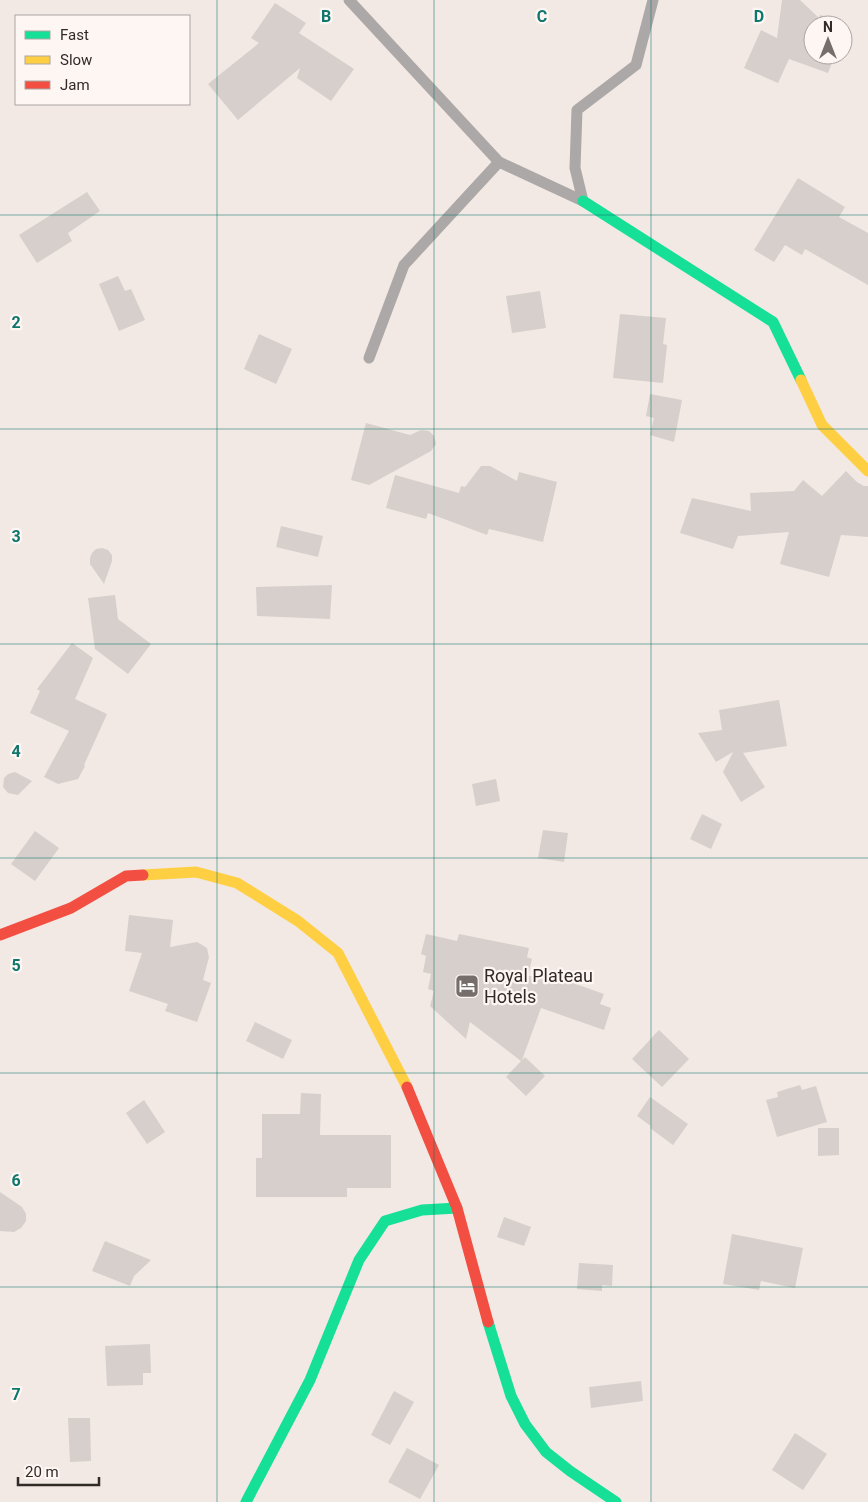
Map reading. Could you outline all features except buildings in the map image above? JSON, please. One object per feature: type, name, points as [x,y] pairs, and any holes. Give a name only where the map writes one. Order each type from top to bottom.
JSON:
[{"type":"street","points":[[583,201],[773,322],[822,425],[868,471]]},
{"type":"street","points":[[0,935],[72,908],[126,876],[196,872],[237,883],[298,921],[338,953],[409,1092],[457,1208],[501,1367],[511,1396],[525,1424],[546,1452],[570,1471],[616,1502]]},
{"type":"street","points":[[246,1502],[310,1380],[359,1260],[385,1221],[422,1210],[457,1208]]},
{"type":"lane","points":[[349,0],[500,162],[583,201]]},
{"type":"lane","points":[[583,201],[575,168],[577,110],[636,65],[653,0]]},
{"type":"lane","points":[[369,358],[404,265],[500,162]]},
{"type":"traffic: fast","points":[[583,201],[773,322],[801,380]]},
{"type":"traffic: fast","points":[[246,1502],[310,1380],[359,1260],[385,1221],[422,1210],[457,1208]]},
{"type":"traffic: fast","points":[[488,1322],[511,1396],[525,1424],[546,1452],[570,1471],[616,1502]]},
{"type":"traffic: slow","points":[[801,380],[822,425],[868,471]]},
{"type":"traffic: slow","points":[[143,875],[196,872],[237,883],[298,921],[338,953],[407,1087]]},
{"type":"traffic: jam","points":[[0,935],[71,908],[126,876],[143,875]]},
{"type":"traffic: jam","points":[[407,1087],[457,1208],[488,1322]]},
{"type":"place","name":"Royal Plateau Hotels","points":[[467,986]]}]
